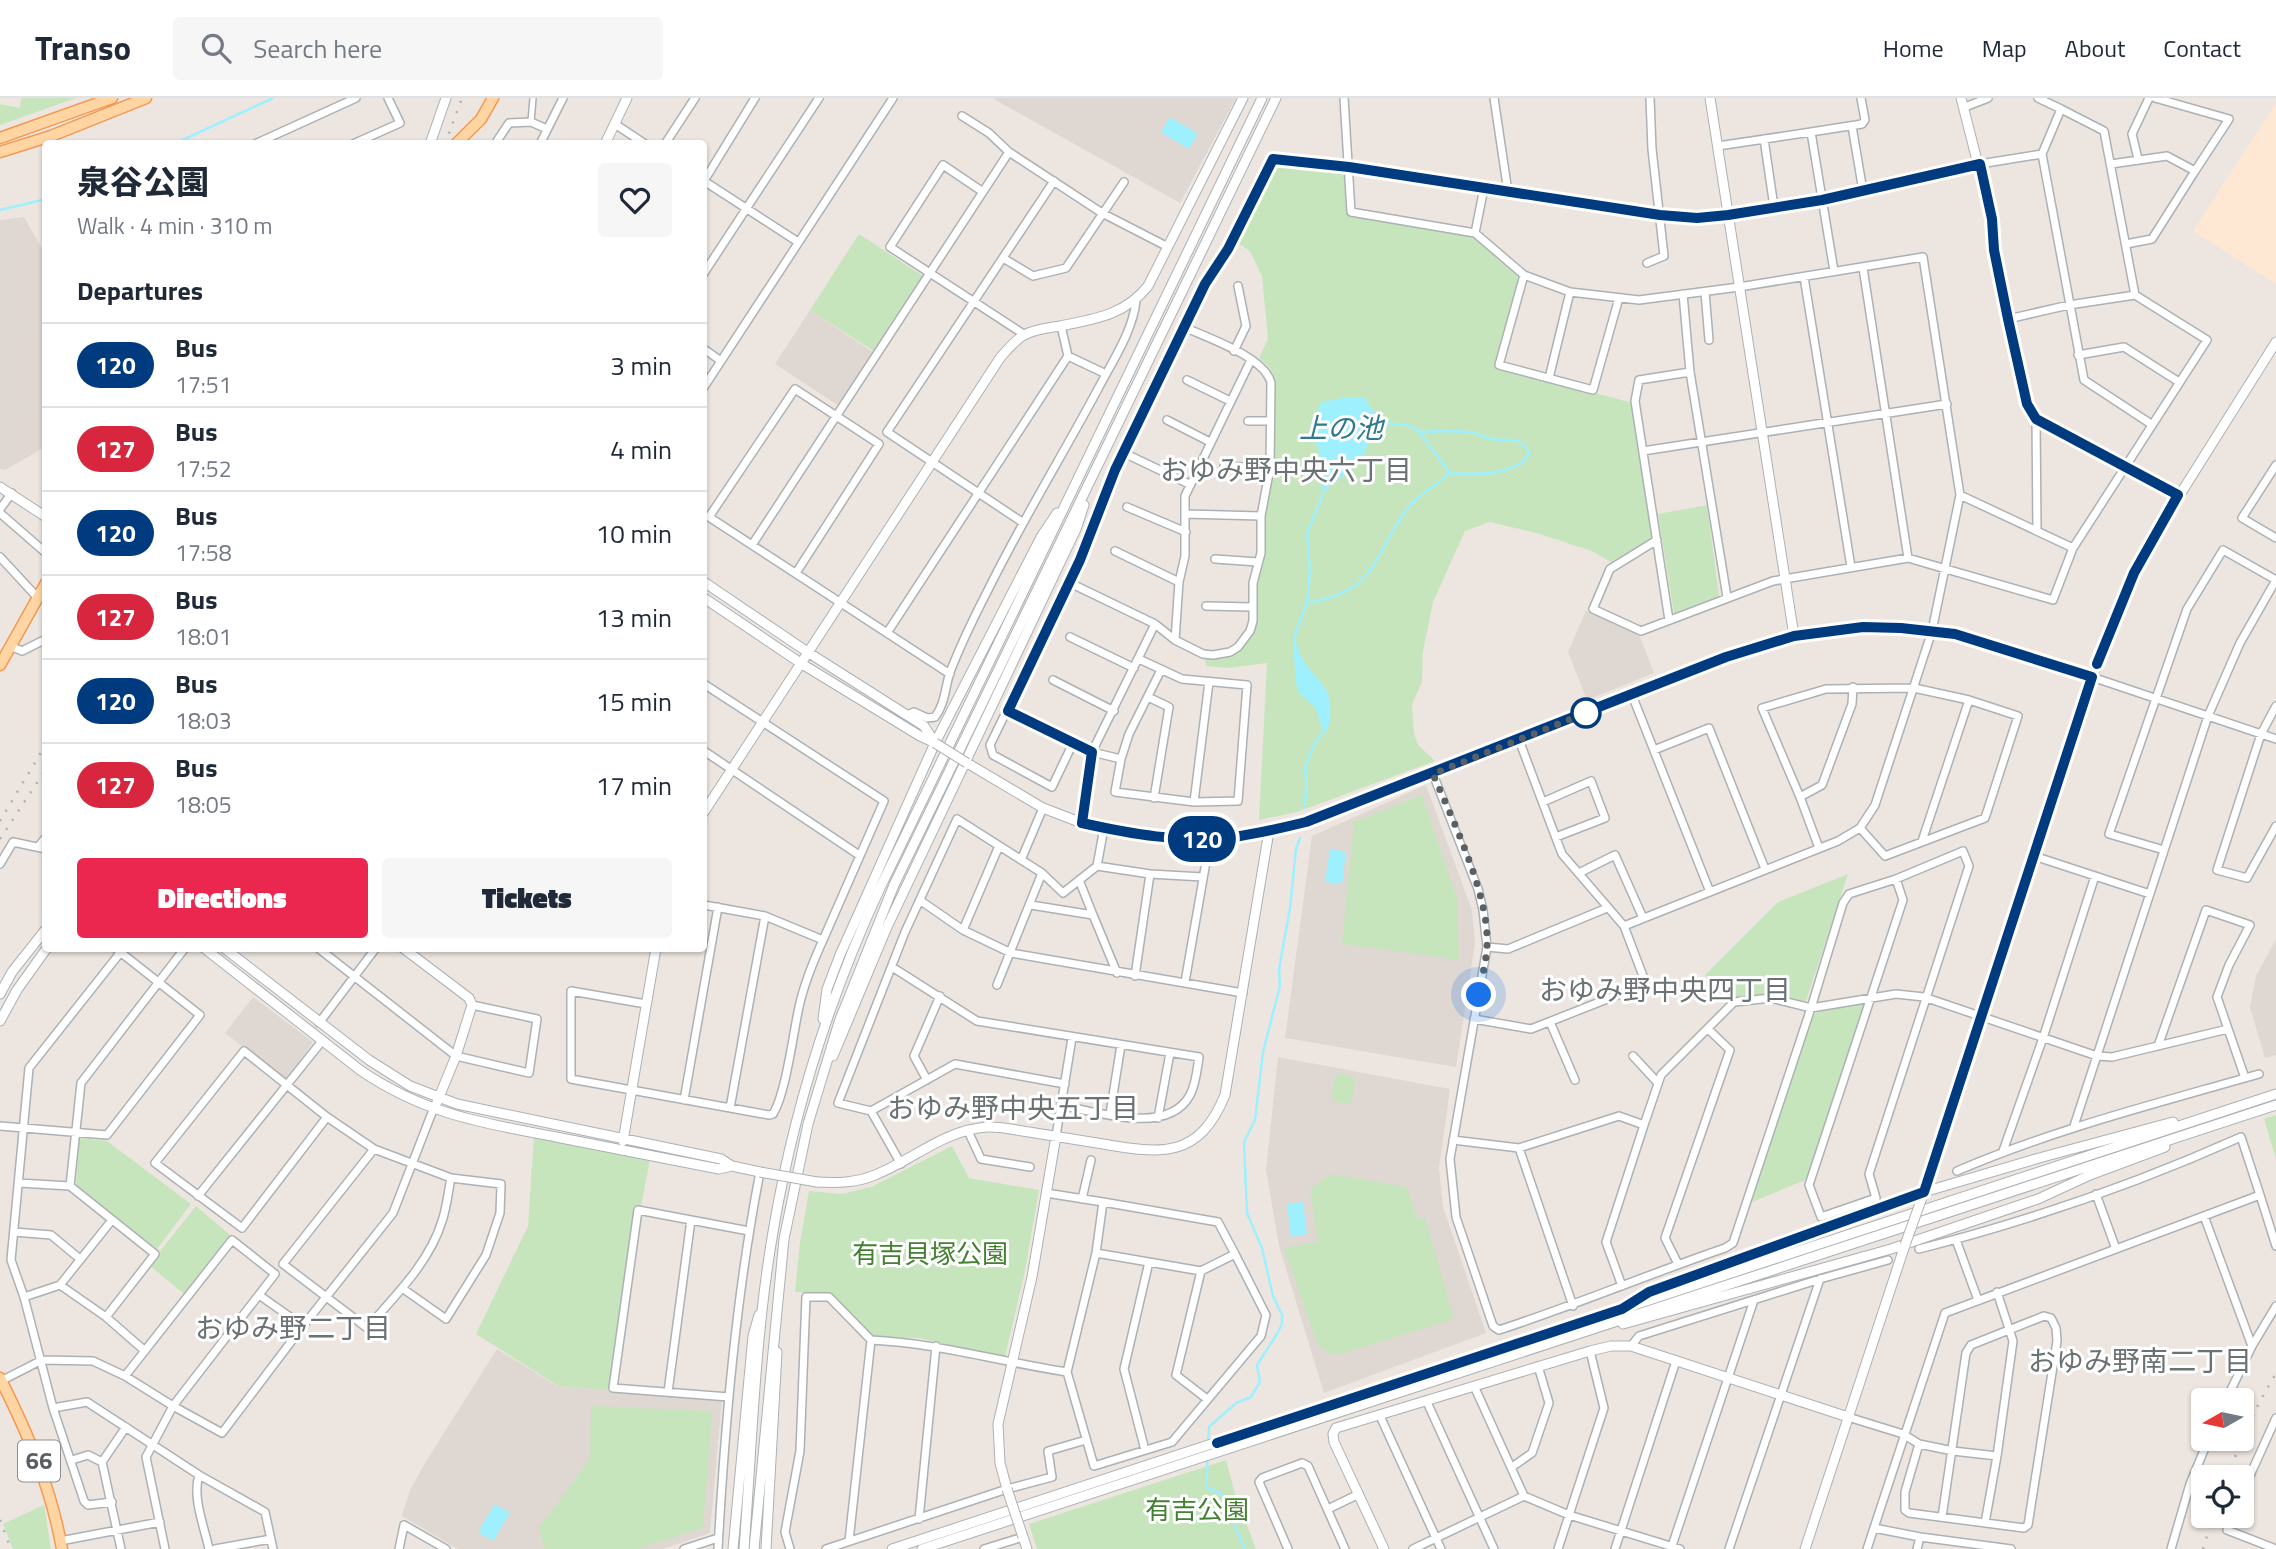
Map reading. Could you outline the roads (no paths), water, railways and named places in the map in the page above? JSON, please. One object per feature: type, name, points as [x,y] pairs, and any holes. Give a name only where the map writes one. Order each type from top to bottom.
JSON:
[{"type":"main road","points":[[0,138],[112,98]]},
{"type":"main road","points":[[0,152],[51,136],[146,98]]},
{"type":"main road","points":[[460,140],[481,119],[493,98]]},
{"type":"main road","points":[[0,665],[42,589]]},
{"type":"main road","name":"66","points":[[1,1380],[38,1459],[51,1495],[61,1545]]},
{"type":"street","points":[[264,140],[356,98]]},
{"type":"street","points":[[362,140],[400,123],[388,98]]},
{"type":"street","points":[[431,140],[446,98]]},
{"type":"street","points":[[531,122],[533,98]]},
{"type":"street","points":[[542,140],[563,98]]},
{"type":"street","points":[[607,140],[627,98]]},
{"type":"street","points":[[668,140],[695,98]]},
{"type":"street","points":[[707,176],[755,98]]},
{"type":"street","points":[[707,268],[819,98]]},
{"type":"street","points":[[707,382],[892,98]]},
{"type":"street","points":[[707,806],[1000,358],[1025,335],[1035,330],[1109,314],[1136,301],[1168,247],[1243,98]]},
{"type":"street","points":[[744,1549],[763,1306],[781,1187],[823,1028],[867,916],[1262,98]]},
{"type":"street","points":[[754,1549],[784,1239],[793,1191],[839,1022],[894,885],[1276,98]]},
{"type":"street","points":[[1344,98],[1351,212],[1475,233],[1524,275],[1570,292],[1639,300],[1739,288],[1923,257],[1960,495],[1933,631],[1875,805],[1860,828],[1838,841],[1624,926]]},
{"type":"street","points":[[1494,98],[1508,192]]},
{"type":"street","points":[[1647,262],[1664,256],[1650,98]]},
{"type":"street","points":[[1710,98],[1794,636]]},
{"type":"street","points":[[1718,146],[1862,124],[1865,120],[1861,98]]},
{"type":"street","points":[[1988,98],[1963,102],[1992,219],[1994,250],[2027,404],[2036,419],[2037,530]]},
{"type":"street","points":[[2038,98],[2104,131],[2135,295]]},
{"type":"street","points":[[2138,159],[2132,134],[2149,98]]},
{"type":"street","points":[[2126,244],[2152,239],[2229,118],[2155,98]]},
{"type":"street","points":[[2061,109],[2042,154],[2084,380],[2151,424]]},
{"type":"street","points":[[962,116],[989,133],[1009,152],[1102,213],[1168,247]]},
{"type":"street","points":[[498,140],[509,123],[531,122],[547,129]]},
{"type":"street","points":[[615,124],[639,140]]},
{"type":"street","points":[[1852,126],[1863,191]]},
{"type":"street","points":[[1811,132],[1834,271]]},
{"type":"street","points":[[1764,139],[1774,207]]},
{"type":"street","points":[[752,545],[1009,152]]},
{"type":"street","points":[[1073,743],[1052,787],[993,755],[990,745],[1070,583],[1124,453],[1205,284],[1228,249],[1273,159],[1349,167],[1660,215],[1697,218],[1822,200],[1980,164],[2042,154]]},
{"type":"street","points":[[2111,164],[2167,156],[2195,171]]},
{"type":"street","points":[[983,192],[943,165],[890,247],[1025,335]]},
{"type":"street","points":[[1022,522],[887,432],[1054,181]]},
{"type":"street","points":[[1003,258],[1033,276],[1066,268],[1124,182]]},
{"type":"street","points":[[707,183],[798,242]]},
{"type":"street","points":[[1475,233],[1484,188]]},
{"type":"street","points":[[1863,268],[1908,558]]},
{"type":"street","points":[[1524,275],[1499,365],[1593,390],[1619,298]]},
{"type":"street","points":[[1804,276],[1851,566]]},
{"type":"street","points":[[1234,351],[1246,326],[1238,286]]},
{"type":"street","points":[[1549,378],[1570,292]]},
{"type":"street","points":[[1705,292],[1709,340]]},
{"type":"street","points":[[1683,293],[1690,372],[1727,597]]},
{"type":"street","points":[[1657,540],[1610,569],[1593,609],[1641,631],[1727,597],[1785,578],[1908,558],[2053,600],[2073,548],[2207,341],[2135,295],[2069,305],[2008,319]]},
{"type":"street","points":[[907,715],[914,712],[927,718],[934,717],[941,709],[950,674],[973,619],[1022,522],[1070,442],[1105,374],[1135,315],[1136,301]]},
{"type":"street","points":[[887,632],[1068,356],[1061,326]]},
{"type":"street","points":[[1070,583],[1155,624],[1175,640],[1203,654],[1221,655],[1230,652],[1246,639],[1250,631],[1252,583],[1261,552],[1261,516],[1269,468],[1269,376],[1265,369],[1251,359],[1185,327]]},
{"type":"street","points":[[1805,1549],[2092,677],[2134,573],[2178,495],[2276,342]]},
{"type":"street","points":[[2078,355],[2124,347],[2179,382]]},
{"type":"street","points":[[707,351],[721,361]]},
{"type":"street","points":[[1068,356],[1105,374]]},
{"type":"street","points":[[1175,640],[1179,583],[1185,556],[1185,496],[1251,359]]},
{"type":"street","points":[[1669,620],[1635,401],[1639,380],[1690,372]]},
{"type":"street","points":[[1187,380],[1230,401]]},
{"type":"street","points":[[796,573],[879,444],[795,388],[709,517],[950,674]]},
{"type":"street","points":[[1643,451],[1947,404]]},
{"type":"street","points":[[2036,419],[2178,495]]},
{"type":"street","points":[[1167,420],[1210,442]]},
{"type":"street","points":[[1248,421],[1270,421]]},
{"type":"street","points":[[1124,453],[1189,485]]},
{"type":"street","points":[[2276,464],[2242,518],[2276,538]]},
{"type":"street","points":[[1224,466],[1269,468]]},
{"type":"street","points":[[824,1070],[834,1055],[887,927],[1076,529],[1091,480]]},
{"type":"street","points":[[0,487],[42,514]]},
{"type":"street","points":[[12,493],[0,511],[42,549]]},
{"type":"street","points":[[1960,495],[2073,548]]},
{"type":"street","points":[[823,1028],[823,1005],[840,955],[935,743],[1041,537],[1068,500]]},
{"type":"street","points":[[1127,507],[1185,532]]},
{"type":"street","points":[[1185,514],[1261,516]]},
{"type":"street","points":[[2074,1126],[2208,716],[2239,643],[2276,580],[2223,550],[2188,609],[2154,698],[2109,834],[2164,850]]},
{"type":"street","points":[[1115,551],[1179,583]]},
{"type":"street","points":[[0,557],[37,597]]},
{"type":"street","points":[[1216,559],[1258,562]]},
{"type":"street","points":[[707,584],[923,726],[935,743]]},
{"type":"street","points":[[707,600],[802,664],[1043,808],[1082,823],[1137,835],[1210,839],[1269,831],[1306,822],[1726,657],[1794,636],[1863,627],[1955,634],[2276,739]]},
{"type":"street","points":[[1206,606],[1252,607]]},
{"type":"street","points":[[1082,823],[1092,752],[1155,624]]},
{"type":"street","points":[[1070,637],[1134,668]]},
{"type":"street","points":[[10,646],[22,651],[42,641]]},
{"type":"street","points":[[1139,659],[1182,679],[1247,685],[1238,800],[1194,802],[1115,792],[1129,734],[1161,670]]},
{"type":"street","points":[[1053,680],[1114,711]]},
{"type":"street","points":[[1194,802],[1209,682]]},
{"type":"street","points":[[646,1004],[571,990],[571,1079],[769,1115],[776,1109],[809,971],[884,801],[707,686]]},
{"type":"street","points":[[1800,797],[1822,785],[1852,704],[1853,688]]},
{"type":"street","points":[[1819,849],[1762,708],[1826,690],[1914,688],[1969,700],[2018,716],[1985,818],[1885,856],[1860,828]]},
{"type":"street","points":[[1632,695],[1710,892]]},
{"type":"street","points":[[1148,697],[1169,707],[1154,798]]},
{"type":"street","points":[[1922,841],[1969,700]]},
{"type":"street","points":[[2276,706],[2261,734],[2217,870],[2247,878],[2276,826]]},
{"type":"street","points":[[1008,711],[1092,752],[1121,759]]},
{"type":"street","points":[[1654,750],[1709,728],[1765,869]]},
{"type":"street","points":[[1474,1019],[1531,1029],[1625,992],[1643,976],[1624,926],[1562,854],[1519,740]]},
{"type":"street","points":[[707,753],[859,855]]},
{"type":"street","points":[[1433,774],[1478,890],[1483,910],[1487,947],[1450,1168],[1456,1217],[1493,1326],[1499,1330],[1573,1306],[1733,1243],[1843,903],[1849,894],[1963,851],[1969,866],[1869,1174],[1876,1198],[1821,1217],[1809,1185],[1903,900],[1896,878]]},
{"type":"street","points":[[1543,802],[1591,781],[1605,818],[1556,838]]},
{"type":"street","points":[[1020,860],[1043,808]]},
{"type":"street","points":[[1065,1084],[956,1064],[872,1111],[838,1103],[905,932],[957,819],[1042,873],[1063,893],[1097,866],[1104,828]]},
{"type":"street","points":[[229,952],[390,1075],[439,1099],[493,1113],[624,1137],[721,1159],[732,1166],[817,1182],[862,1180],[901,1164],[942,1139],[988,1127],[1157,1152],[1194,1139],[1212,1121],[1225,1095],[1269,831]]},
{"type":"street","points":[[1185,982],[1210,839]]},
{"type":"street","points":[[0,864],[13,842],[42,848]]},
{"type":"street","points":[[963,930],[999,846]]},
{"type":"street","points":[[1579,873],[1615,855],[1643,918]]},
{"type":"street","points":[[2034,856],[2150,894]]},
{"type":"street","points":[[1097,866],[1150,874],[1203,877]]},
{"type":"street","points":[[997,985],[1042,873]]},
{"type":"street","points":[[1135,976],[1150,874]]},
{"type":"street","points":[[2003,1151],[2095,876]]},
{"type":"street","points":[[1079,880],[1117,972]]},
{"type":"street","points":[[921,901],[963,930],[1011,953],[1243,993]]},
{"type":"street","points":[[707,905],[765,916],[823,940]]},
{"type":"street","points":[[1031,905],[1093,915]]},
{"type":"street","points":[[684,1100],[718,907]]},
{"type":"street","points":[[1487,947],[1508,949],[1607,908]]},
{"type":"street","points":[[2158,1046],[2206,910],[2250,925],[2229,965],[2217,997],[2245,1078]]},
{"type":"street","points":[[730,1108],[765,916]]},
{"type":"street","points":[[0,995],[12,972],[42,934]]},
{"type":"street","points":[[0,1021],[17,990],[44,952]]},
{"type":"street","points":[[112,1502],[88,1505],[84,1501],[53,1408],[42,1360],[11,1260],[29,1068],[116,952]]},
{"type":"street","points":[[0,1126],[107,1135],[200,1015],[118,952]]},
{"type":"street","points":[[70,1186],[80,1083],[182,952]]},
{"type":"street","points":[[209,952],[322,1041],[387,1088],[433,1110],[522,1131],[719,1169],[732,1166]]},
{"type":"street","points":[[323,952],[456,1056],[529,1073],[537,1019],[472,1005]]},
{"type":"street","points":[[319,1023],[373,952]]},
{"type":"street","points":[[1,1380],[42,1360],[93,1361],[125,1376],[222,1433],[393,1213],[456,1056],[472,1005],[469,998],[408,952]]},
{"type":"street","points":[[622,1149],[655,952]]},
{"type":"street","points":[[892,967],[977,1021],[1199,1057],[1194,1086],[1189,1097],[1174,1113],[1158,1118],[1111,1114],[1061,1105]]},
{"type":"street","points":[[1622,1286],[1606,1242],[1661,1075],[1734,1002],[1771,998],[1811,1008],[1872,996],[1896,994],[1924,998],[2097,1056],[2130,1054],[2228,1029]]},
{"type":"street","points":[[927,1080],[914,1056],[940,996]]},
{"type":"street","points":[[1550,1022],[1575,1080]]},
{"type":"street","points":[[1678,1264],[1665,1238],[1730,1050],[1708,1029]]},
{"type":"street","points":[[1027,1549],[1000,1463],[998,1431],[1001,1407],[1032,1277],[1072,1038]]},
{"type":"street","points":[[198,1196],[322,1041]]},
{"type":"street","points":[[1111,1114],[1121,1045]]},
{"type":"street","points":[[327,1117],[242,1228],[155,1163],[244,1051],[327,1117],[374,1149],[452,1178],[501,1184],[500,1213],[486,1255],[446,1319],[401,1288]]},
{"type":"street","points":[[1158,1118],[1170,1053]]},
{"type":"street","points":[[1633,1056],[1658,1083]]},
{"type":"street","points":[[1957,1171],[2003,1151],[2074,1126],[2259,1074]]},
{"type":"street","points":[[1218,1447],[1622,1309],[2276,1094]]},
{"type":"street","points":[[892,1549],[1589,1330],[2276,1105]]},
{"type":"street","points":[[872,1111],[901,1164]]},
{"type":"street","points":[[1453,1140],[1519,1148],[1619,1116],[1644,1125]]},
{"type":"street","points":[[1622,1309],[1649,1292],[1924,1192],[2105,1139],[2183,1119],[2198,1119]]},
{"type":"street","points":[[1589,1330],[1600,1330],[1660,1315],[1905,1245],[2038,1199],[2090,1175],[2195,1136],[2204,1129]]},
{"type":"street","points":[[968,1131],[981,1159],[1030,1167]]},
{"type":"street","points":[[1919,1250],[2165,1171],[2241,1137],[2276,1246]]},
{"type":"street","points":[[1519,1148],[1573,1306]]},
{"type":"street","points":[[374,1149],[283,1264],[367,1328],[432,1246],[442,1222],[452,1178]]},
{"type":"street","points":[[1082,1199],[1091,1160]]},
{"type":"street","points":[[718,1549],[729,1397],[749,1231],[760,1172]]},
{"type":"street","points":[[19,1183],[70,1186],[155,1254],[106,1317]]},
{"type":"street","points":[[1046,1194],[1103,1202],[1218,1222],[1266,1315],[1261,1336],[1172,1442],[1094,1465],[1067,1372],[1096,1253],[1103,1202]]},
{"type":"street","points":[[2096,1194],[2116,1249]]},
{"type":"street","points":[[1867,1549],[1945,1313],[2260,1195]]},
{"type":"street","points":[[729,1397],[613,1388],[638,1210],[749,1231]]},
{"type":"street","points":[[2204,1216],[2252,1346]]},
{"type":"street","points":[[24,1297],[60,1284],[112,1220]]},
{"type":"street","points":[[668,1392],[691,1220]]},
{"type":"street","points":[[14,1233],[51,1235],[80,1259]]},
{"type":"street","points":[[125,1376],[232,1240],[275,1274],[173,1406],[151,1444],[146,1457],[165,1549]]},
{"type":"street","points":[[1956,1240],[1978,1300]]},
{"type":"street","points":[[1096,1253],[1201,1271],[1235,1254]]},
{"type":"street","points":[[1631,1346],[1639,1336],[1888,1260]]},
{"type":"street","points":[[1145,1450],[1124,1369],[1149,1262]]},
{"type":"street","points":[[1201,1271],[1176,1375],[1207,1399]]},
{"type":"street","points":[[1729,1549],[1820,1279]]},
{"type":"street","points":[[60,1284],[106,1317],[145,1352]]},
{"type":"street","points":[[1985,1523],[2013,1341],[1997,1292]]},
{"type":"street","points":[[259,1295],[303,1326]]},
{"type":"street","points":[[790,1549],[785,1532],[800,1451],[806,1297],[829,1297],[871,1340],[936,1346],[1012,1364],[1067,1372]]},
{"type":"street","points":[[1474,1386],[1524,1496],[1569,1515],[1676,1548],[1754,1300]]},
{"type":"street","points":[[733,1549],[753,1336],[763,1306]]},
{"type":"street","points":[[2232,1388],[2252,1346],[2276,1307]]},
{"type":"street","points":[[1919,1444],[1905,1492],[1905,1510],[1909,1513],[2024,1528],[2028,1525],[2057,1341],[2056,1328],[2051,1318],[2044,1316],[1971,1345],[1966,1353],[1942,1517]]},
{"type":"street","points":[[766,1549],[777,1369],[775,1322]]},
{"type":"street","points":[[849,1541],[871,1340]]},
{"type":"street","points":[[919,1519],[936,1346]]},
{"type":"street","points":[[1384,1549],[1335,1442],[1333,1434],[1336,1428],[1611,1346],[1631,1346],[1903,1434],[1919,1444],[1997,1456]]},
{"type":"street","points":[[1558,1549],[1604,1408],[1590,1351]]},
{"type":"street","points":[[1615,1549],[1676,1361]]},
{"type":"street","points":[[1512,1467],[1532,1453],[1549,1404],[1538,1366]]},
{"type":"street","points":[[1426,1400],[1494,1549]]},
{"type":"street","points":[[53,1408],[87,1402],[200,1475],[265,1511],[273,1549]]},
{"type":"street","points":[[1380,1416],[1441,1549]]},
{"type":"street","points":[[2254,1467],[2276,1418]]},
{"type":"street","points":[[121,1549],[102,1462],[126,1427]]},
{"type":"street","points":[[826,1549],[1007,1489],[1052,1477],[1048,1451],[1086,1440]]},
{"type":"street","points":[[2171,1549],[2190,1484],[2204,1451]]},
{"type":"street","points":[[922,1549],[1198,1453]]},
{"type":"street","points":[[72,1460],[88,1455],[102,1462]]},
{"type":"street","points":[[1287,1549],[1260,1487],[1262,1478],[1302,1463],[1308,1465],[1345,1549]]},
{"type":"street","points":[[200,1475],[196,1484],[197,1494],[209,1549]]},
{"type":"street","points":[[1328,1509],[1359,1494]]},
{"type":"street","points":[[1413,1549],[1524,1496]]},
{"type":"street","points":[[61,1545],[160,1522]]},
{"type":"street","points":[[400,1549],[404,1525],[446,1549]]},
{"type":"street","points":[[1874,1528],[1971,1546],[2011,1549]]},
{"type":"street","points":[[2228,1528],[2227,1530],[2276,1549]]},
{"type":"street","points":[[984,1549],[1023,1537]]},
{"type":"street","points":[[684,1549],[718,1538]]},
{"type":"street","points":[[1917,1549],[1920,1538]]},
{"type":"street","points":[[215,1549],[271,1539]]},
{"type":"water","points":[[1170,117],[1198,134],[1189,149],[1161,132]]},
{"type":"water","name":"上の池","points":[[1347,397],[1365,398],[1377,417],[1385,421],[1370,434],[1360,460],[1324,491],[1319,482],[1319,450],[1311,433],[1311,422],[1322,402]]},
{"type":"water","points":[[1293,640],[1330,700],[1327,731],[1322,728],[1316,708],[1299,693]]},
{"type":"water","points":[[1330,849],[1346,852],[1342,884],[1325,882]]},
{"type":"water","points":[[1303,1202],[1307,1234],[1291,1237],[1287,1204]]},
{"type":"water","points":[[495,1504],[510,1513],[493,1541],[478,1532]]},
{"type":"waterway","points":[[183,140],[273,98]]},
{"type":"waterway","points":[[0,210],[42,200]]},
{"type":"waterway","points":[[1384,423],[1417,429],[1449,472]]},
{"type":"waterway","points":[[1307,603],[1348,590],[1361,581],[1408,508],[1449,473],[1480,474],[1503,471],[1522,462],[1529,455],[1524,445],[1515,441],[1489,438],[1470,432],[1419,432]]},
{"type":"waterway","points":[[1295,640],[1307,603],[1310,572],[1307,534],[1324,491]]},
{"type":"waterway","points":[[1304,808],[1307,784],[1305,768],[1313,747],[1324,730]]},
{"type":"waterway","points":[[1245,1549],[1222,1494],[1206,1487],[1209,1427],[1236,1403],[1251,1397],[1260,1382],[1257,1365],[1282,1324],[1282,1315],[1273,1296],[1262,1248],[1247,1213],[1244,1142],[1255,1120],[1263,1052],[1280,986],[1279,969],[1290,908],[1296,849],[1300,838]]},
{"type":"railway","points":[[446,140],[462,98]]},
{"type":"railway","points":[[0,821],[42,751]]},
{"type":"railway","points":[[0,839],[42,775]]},
{"type":"railway","points":[[2231,1465],[2258,1405],[2276,1373]]},
{"type":"railway","points":[[0,1520],[11,1549]]},
{"type":"railway","points":[[2203,1549],[2209,1528]]},
{"type":"district","name":"おゆみ野中央六丁目","points":[[1286,470]]},
{"type":"district","name":"おゆみ野中央四丁目","points":[[1665,990]]},
{"type":"district","name":"おゆみ野中央五丁目","points":[[1013,1108]]},
{"type":"district","name":"おゆみ野二丁目","points":[[293,1328]]},
{"type":"district","name":"おゆみ野南二丁目","points":[[2140,1361]]},
{"type":"park label","name":"有吉貝塚公園","points":[[930,1254]]},
{"type":"park label","name":"有吉公園","points":[[1197,1510]]}]
